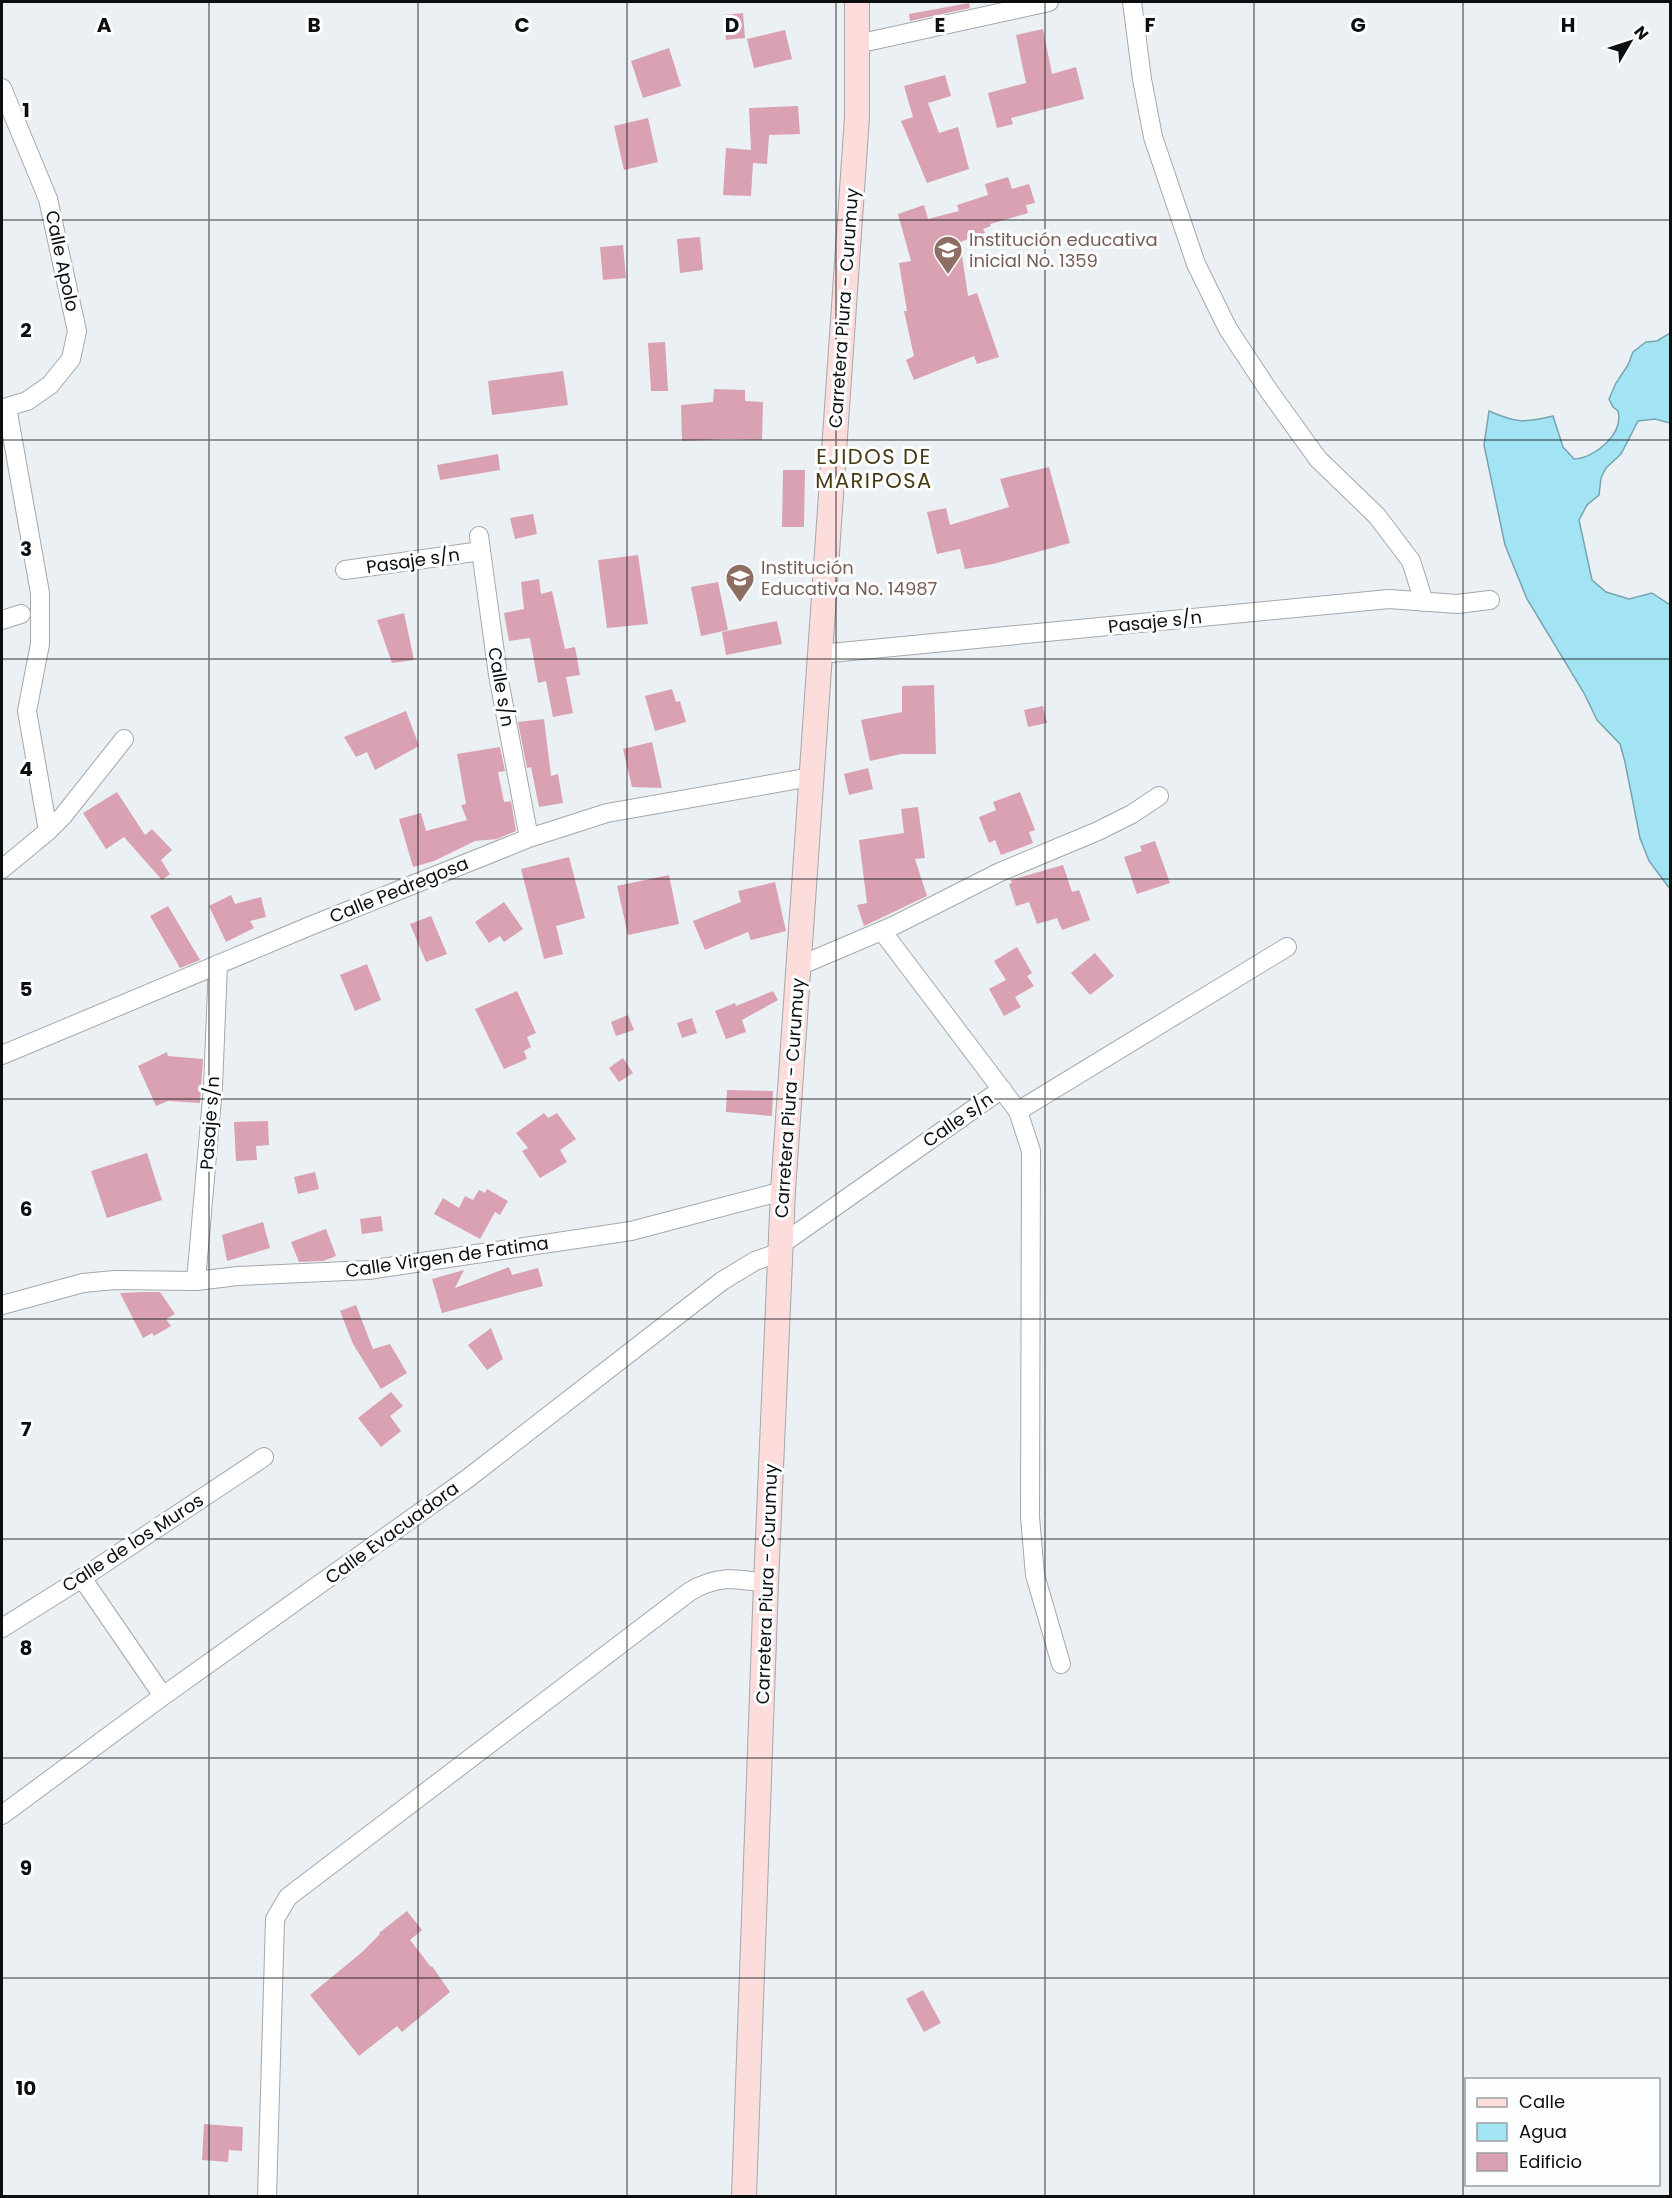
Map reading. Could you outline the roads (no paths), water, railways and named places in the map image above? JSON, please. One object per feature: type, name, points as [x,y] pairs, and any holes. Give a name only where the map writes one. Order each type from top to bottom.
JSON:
[{"type":"main road","name":"Carretera Piura - Curumuy","points":[[744,2196],[783,1191],[857,117],[857,2]]},
{"type":"street","points":[[857,44],[1049,2]]},
{"type":"street","points":[[1132,2],[1142,79],[1153,137],[1196,264],[1228,329],[1318,459],[1377,516],[1411,561],[1424,602]]},
{"type":"street","name":"Calle Apolo","points":[[2,88],[48,199],[77,331],[71,359],[50,385],[27,400],[4,407],[40,593],[40,644],[27,711],[48,831]]},
{"type":"street","name":"Pasaje s/n","points":[[345,570],[480,544]]},
{"type":"street","name":"Calle s/n","points":[[480,544],[498,675],[529,838]]},
{"type":"street","name":"Pasaje s/n","points":[[820,654],[1389,599],[1457,604],[1490,600]]},
{"type":"street","points":[[2,620],[21,614]]},
{"type":"street","points":[[2,869],[63,816],[124,739]]},
{"type":"street","name":"Calle Pedregosa","points":[[2,1055],[218,964],[529,838],[607,813],[812,777]]},
{"type":"street","points":[[799,966],[882,931],[1000,872],[1098,831],[1158,796]]},
{"type":"street","name":"Calle s/n","points":[[782,1248],[1002,1089],[882,931]]},
{"type":"street","points":[[1018,1111],[1287,946]]},
{"type":"street","name":"Pasaje s/n","points":[[196,1281],[212,1099],[218,964]]},
{"type":"street","points":[[1002,1089],[1018,1111],[1031,1151],[1030,1517],[1035,1575],[1061,1664]]},
{"type":"street","name":"Calle Virgen de Fatima","points":[[2,1305],[82,1283],[116,1280],[196,1281],[238,1276],[368,1270],[619,1233],[783,1191]]},
{"type":"street","name":"Calle Evacuadora","points":[[2,1815],[163,1696],[467,1479],[722,1281],[754,1261],[782,1248]]},
{"type":"street","name":"Calle de los Muros","points":[[2,1628],[82,1578],[264,1457]]},
{"type":"street","points":[[82,1578],[163,1696]]},
{"type":"street","points":[[267,2196],[275,1918],[288,1897],[690,1592],[716,1579],[737,1578],[766,1583]]},
{"type":"water","points":[[1670,333],[1670,423],[1655,419],[1638,421],[1621,454],[1606,468],[1601,478],[1599,495],[1587,505],[1579,520],[1592,580],[1606,592],[1629,599],[1652,593],[1670,605],[1670,889],[1649,861],[1640,838],[1620,744],[1597,720],[1584,693],[1527,599],[1505,545],[1484,445],[1489,411],[1520,421],[1553,416],[1563,447],[1574,459],[1591,454],[1606,443],[1617,428],[1618,411],[1609,399],[1633,352],[1646,342],[1657,341]]},
{"type":"place","name":"Institución educativa inicial No. 1359","points":[[948,276]]},
{"type":"place","name":"Institución Educativa No. 14987","points":[[740,604]]},
{"type":"district","name":"EJIDOS DE MARIPOSA","points":[[874,469]]}]
